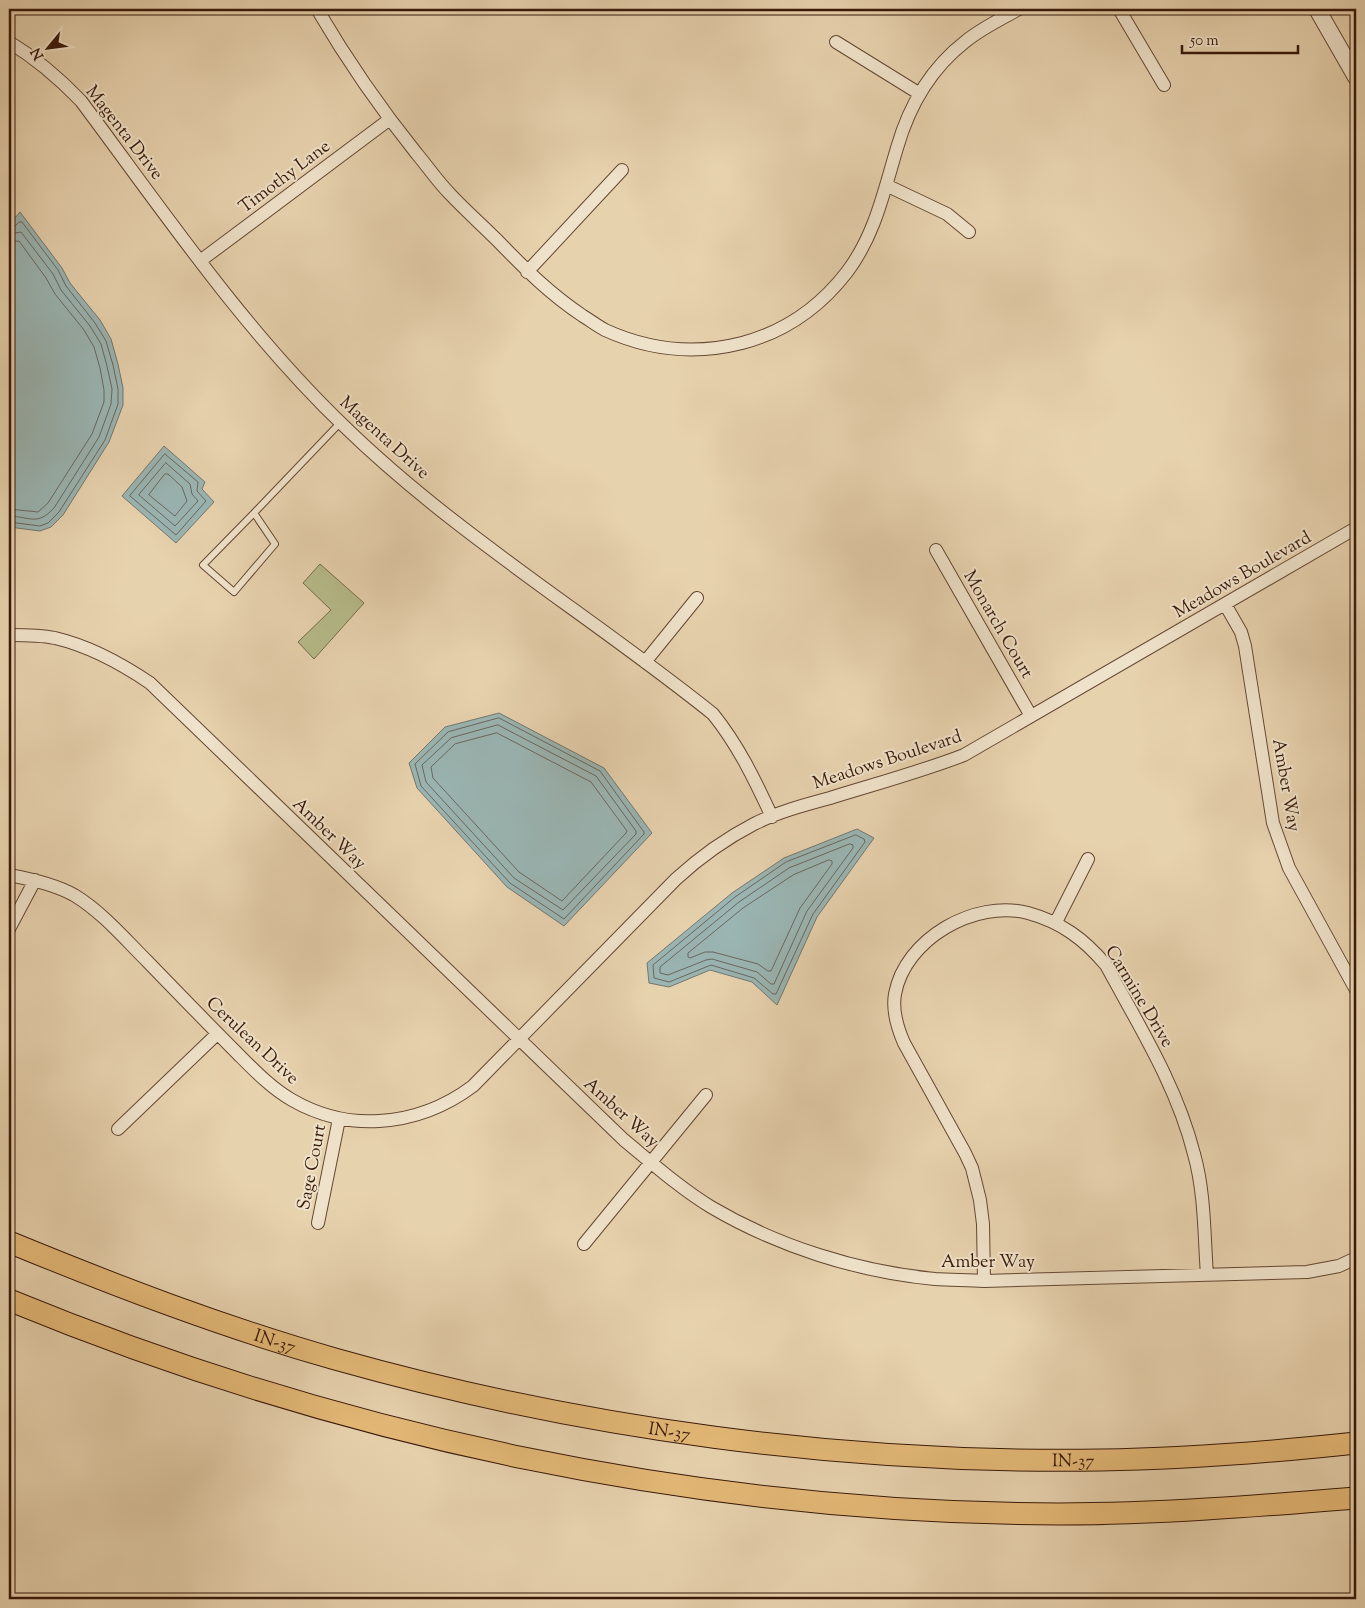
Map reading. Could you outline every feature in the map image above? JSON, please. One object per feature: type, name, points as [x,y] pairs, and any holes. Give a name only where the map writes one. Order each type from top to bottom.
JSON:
[{"type":"highway","name":"IN-37","points":[[9,1242],[146,1297],[226,1325],[332,1358],[413,1380],[548,1410],[713,1437],[850,1451],[953,1458],[1037,1460],[1214,1456],[1356,1444]]},
{"type":"highway","points":[[9,1300],[131,1348],[188,1368],[294,1402],[372,1424],[532,1460],[700,1489],[808,1502],[1033,1514],[1177,1511],[1356,1498]]},
{"type":"street","points":[[317,9],[368,91],[390,120],[448,192],[527,272],[571,308],[603,329],[633,341],[668,349],[694,350],[722,348],[774,332],[813,308],[830,293],[849,270],[867,239],[888,186],[904,125],[932,74],[943,61],[967,40],[1019,9]]},
{"type":"street","points":[[1120,9],[1164,84]]},
{"type":"street","points":[[1317,9],[1356,77]]},
{"type":"street","name":"Magenta Drive","points":[[9,42],[34,58],[59,78],[81,101],[235,308],[293,374],[340,423],[446,516],[713,714],[740,752],[772,817]]},
{"type":"street","points":[[836,42],[920,94]]},
{"type":"street","name":"Timothy Lane","points":[[200,261],[390,120]]},
{"type":"street","points":[[527,272],[622,170]]},
{"type":"street","points":[[888,186],[947,214],[970,232]]},
{"type":"street","name":"Meadows Boulevard","points":[[518,1039],[669,886],[697,860],[725,841],[755,824],[791,809],[964,755],[1356,528]]},
{"type":"street","name":"Monarch Court","points":[[936,550],[1031,716]]},
{"type":"street","points":[[645,662],[697,598]]},
{"type":"street","name":"Amber Way","points":[[1225,604],[1241,632],[1245,646],[1273,823],[1280,846],[1289,868],[1356,990]]},
{"type":"street","name":"Amber Way","points":[[9,635],[56,639],[82,647],[123,666],[150,683],[624,1140],[711,1207],[758,1231],[816,1254],[870,1269],[935,1279],[984,1281],[1307,1272],[1339,1266],[1356,1258]]},
{"type":"street","points":[[1056,922],[1088,859]]},
{"type":"street","name":"Cerulean Drive","points":[[9,875],[59,888],[91,907],[118,930],[217,1034],[259,1074],[292,1100],[339,1119],[363,1122],[406,1118],[426,1113],[474,1086],[518,1039]]},
{"type":"street","points":[[9,929],[34,880]]},
{"type":"street","name":"Carmine Drive","points":[[984,1281],[983,1224],[976,1183],[965,1153],[897,1027],[895,995],[902,973],[916,953],[936,934],[960,920],[981,913],[1006,911],[1027,912],[1056,922],[1077,935],[1106,965],[1164,1072],[1180,1110],[1194,1155],[1202,1201],[1207,1275]]},
{"type":"street","points":[[118,1129],[217,1034]]},
{"type":"street","points":[[584,1244],[706,1095]]},
{"type":"street","name":"Sage Court","points":[[318,1223],[339,1119]]},
{"type":"lane","points":[[254,513],[275,544],[234,592],[203,565],[340,423]]},
{"type":"green space","points":[[320,564],[364,603],[314,659],[298,642],[331,610],[303,583]]},
{"type":"water","points":[[20,212],[62,268],[70,283],[100,320],[111,339],[123,388],[123,405],[109,442],[63,515],[51,527],[40,531],[9,527],[9,225]]},
{"type":"water","points":[[164,446],[205,482],[202,489],[214,502],[176,543],[122,496]]},
{"type":"water","points":[[499,713],[604,768],[652,833],[564,926],[507,887],[417,788],[409,763],[445,727]]},
{"type":"water","points":[[857,829],[874,838],[817,917],[777,1005],[752,982],[710,970],[669,987],[649,983],[647,963],[732,893],[784,858]]}]
